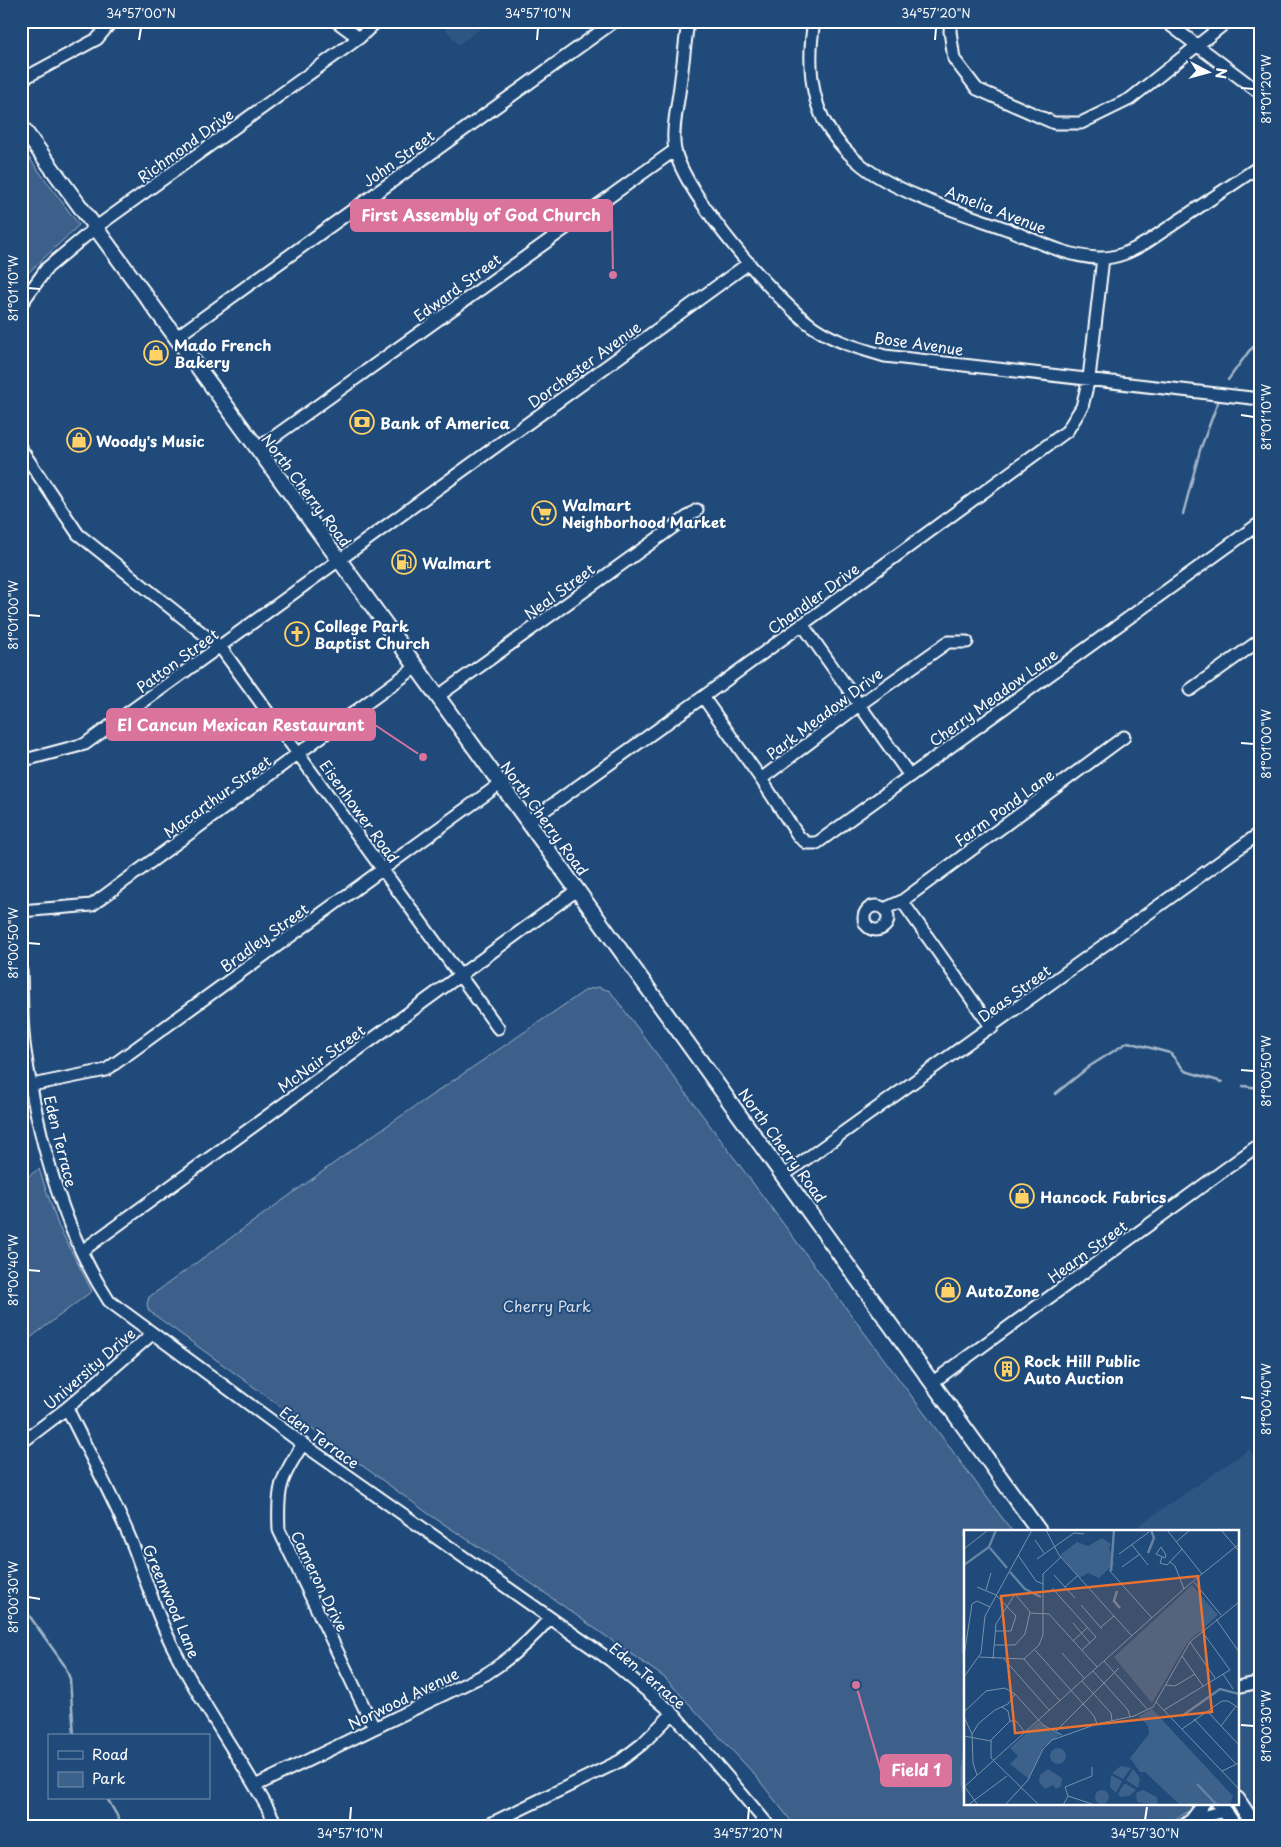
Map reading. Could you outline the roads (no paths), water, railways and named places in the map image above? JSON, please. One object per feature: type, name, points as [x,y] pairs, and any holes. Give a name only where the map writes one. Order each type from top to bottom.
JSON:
[{"type":"main road","name":"North Cherry Road","points":[[21,126],[340,561],[1038,1530]]},
{"type":"main road","points":[[1238,1800],[1255,1826]]},
{"type":"main road","points":[[1222,1807],[1234,1826]]},
{"type":"street","points":[[21,80],[97,39],[112,21]]},
{"type":"street","points":[[336,21],[359,38]]},
{"type":"street","name":"Richmond Drive","points":[[21,304],[47,268],[95,228],[359,38],[377,21]]},
{"type":"street","name":"John Street","points":[[175,338],[615,21]]},
{"type":"street","name":"Bose Avenue","points":[[688,21],[676,114],[675,150],[696,197],[749,263],[791,310],[815,328],[841,342],[885,356],[1260,399]]},
{"type":"street","name":"Amelia Avenue","points":[[814,21],[811,39],[811,63],[818,105],[830,131],[849,153],[873,173],[906,191],[1067,252],[1103,258],[1129,252],[1148,242],[1260,166]]},
{"type":"street","points":[[951,21],[950,31],[954,59],[977,89],[1054,123],[1081,124],[1120,106],[1228,21]]},
{"type":"street","points":[[1165,21],[1260,93]]},
{"type":"street","name":"Edward Street","points":[[257,449],[675,150]]},
{"type":"street","name":"Chandler Drive","points":[[528,822],[703,697],[1066,431],[1082,407],[1089,378],[1103,258]]},
{"type":"street","name":"Dorchester Avenue","points":[[340,561],[749,263]]},
{"type":"street","name":"Eisenhower Road","points":[[21,449],[78,534],[221,648],[384,869],[498,1028]]},
{"type":"street","name":"Neal Street","points":[[437,697],[697,510]]},
{"type":"street","name":"Cherry Meadow Lane","points":[[761,779],[799,837],[810,844],[821,841],[1260,523]]},
{"type":"street","name":"Patton Street","points":[[21,761],[85,744],[340,561]]},
{"type":"street","points":[[802,624],[910,776]]},
{"type":"street","points":[[1190,690],[1260,640]]},
{"type":"street","name":"Park Meadow Drive","points":[[703,697],[761,779],[859,705],[948,642],[967,642]]},
{"type":"street","name":"Macarthur Street","points":[[21,911],[92,905],[416,667]]},
{"type":"street","name":"Farm Pond Lane","points":[[884,909],[902,901],[1124,737]]},
{"type":"street","name":"Bradley Street","points":[[32,1085],[106,1070],[500,784]]},
{"type":"street","name":"Deas Street","points":[[784,1175],[992,1028],[1260,833]]},
{"type":"street","name":"McNair Street","points":[[82,1251],[578,890]]},
{"type":"street","points":[[902,901],[992,1028]]},
{"type":"street","name":"Eden Terrace","points":[[21,971],[24,1050],[37,1120],[46,1154],[68,1220],[93,1276],[109,1301],[303,1444],[549,1619],[610,1660],[673,1713],[769,1826]]},
{"type":"street","name":"Hearn Street","points":[[933,1382],[1260,1144]]},
{"type":"street","name":"University Drive","points":[[21,1443],[67,1408],[152,1334]]},
{"type":"street","name":"Greenwood Lane","points":[[67,1408],[133,1547],[148,1591],[174,1651],[193,1687],[257,1785],[277,1826]]},
{"type":"street","name":"Cameron Drive","points":[[303,1444],[287,1468],[278,1496],[279,1530],[374,1728]]},
{"type":"street","name":"Norwood Avenue","points":[[257,1785],[486,1674],[510,1659],[531,1640],[549,1619]]},
{"type":"street","points":[[1238,1687],[1260,1682]]},
{"type":"street","points":[[486,1826],[620,1760],[642,1744],[673,1713]]},
{"type":"street","points":[[1187,1823],[1203,1804]]},
{"type":"street","points":[[1187,1823],[1222,1807]]},
{"type":"waterway","points":[[1228,380],[1249,351],[1260,341]]},
{"type":"waterway","points":[[1183,514],[1200,450],[1218,402]]},
{"type":"waterway","points":[[1055,1094],[1090,1066],[1128,1042],[1170,1053],[1185,1071],[1222,1082]]},
{"type":"waterway","points":[[1243,1086],[1260,1088]]},
{"type":"waterway","points":[[21,1604],[65,1666],[70,1679],[74,1734]]},
{"type":"waterway","points":[[108,1800],[123,1826]]},
{"type":"place","name":"First Assembly of God Church","points":[[613,275]]},
{"type":"place","name":"Mado French Bakery","points":[[156,353]]},
{"type":"place","name":"Bank of America","points":[[362,422]]},
{"type":"place","name":"Woody's Music","points":[[79,440]]},
{"type":"place","name":"Walmart Neighborhood Market","points":[[544,513]]},
{"type":"place","name":"Walmart","points":[[404,562]]},
{"type":"place","name":"College Park Baptist Church","points":[[297,634]]},
{"type":"place","name":"El Cancun Mexican Restaurant","points":[[423,757]]},
{"type":"place","name":"Hancock Fabrics","points":[[1022,1196]]},
{"type":"place","name":"AutoZone","points":[[948,1290]]},
{"type":"place","name":"Rock Hill Public Auto Auction","points":[[1007,1369]]},
{"type":"place","name":"Field 1","points":[[856,1685]]},
{"type":"park label","name":"Cherry Park","points":[[547,1305]]}]
